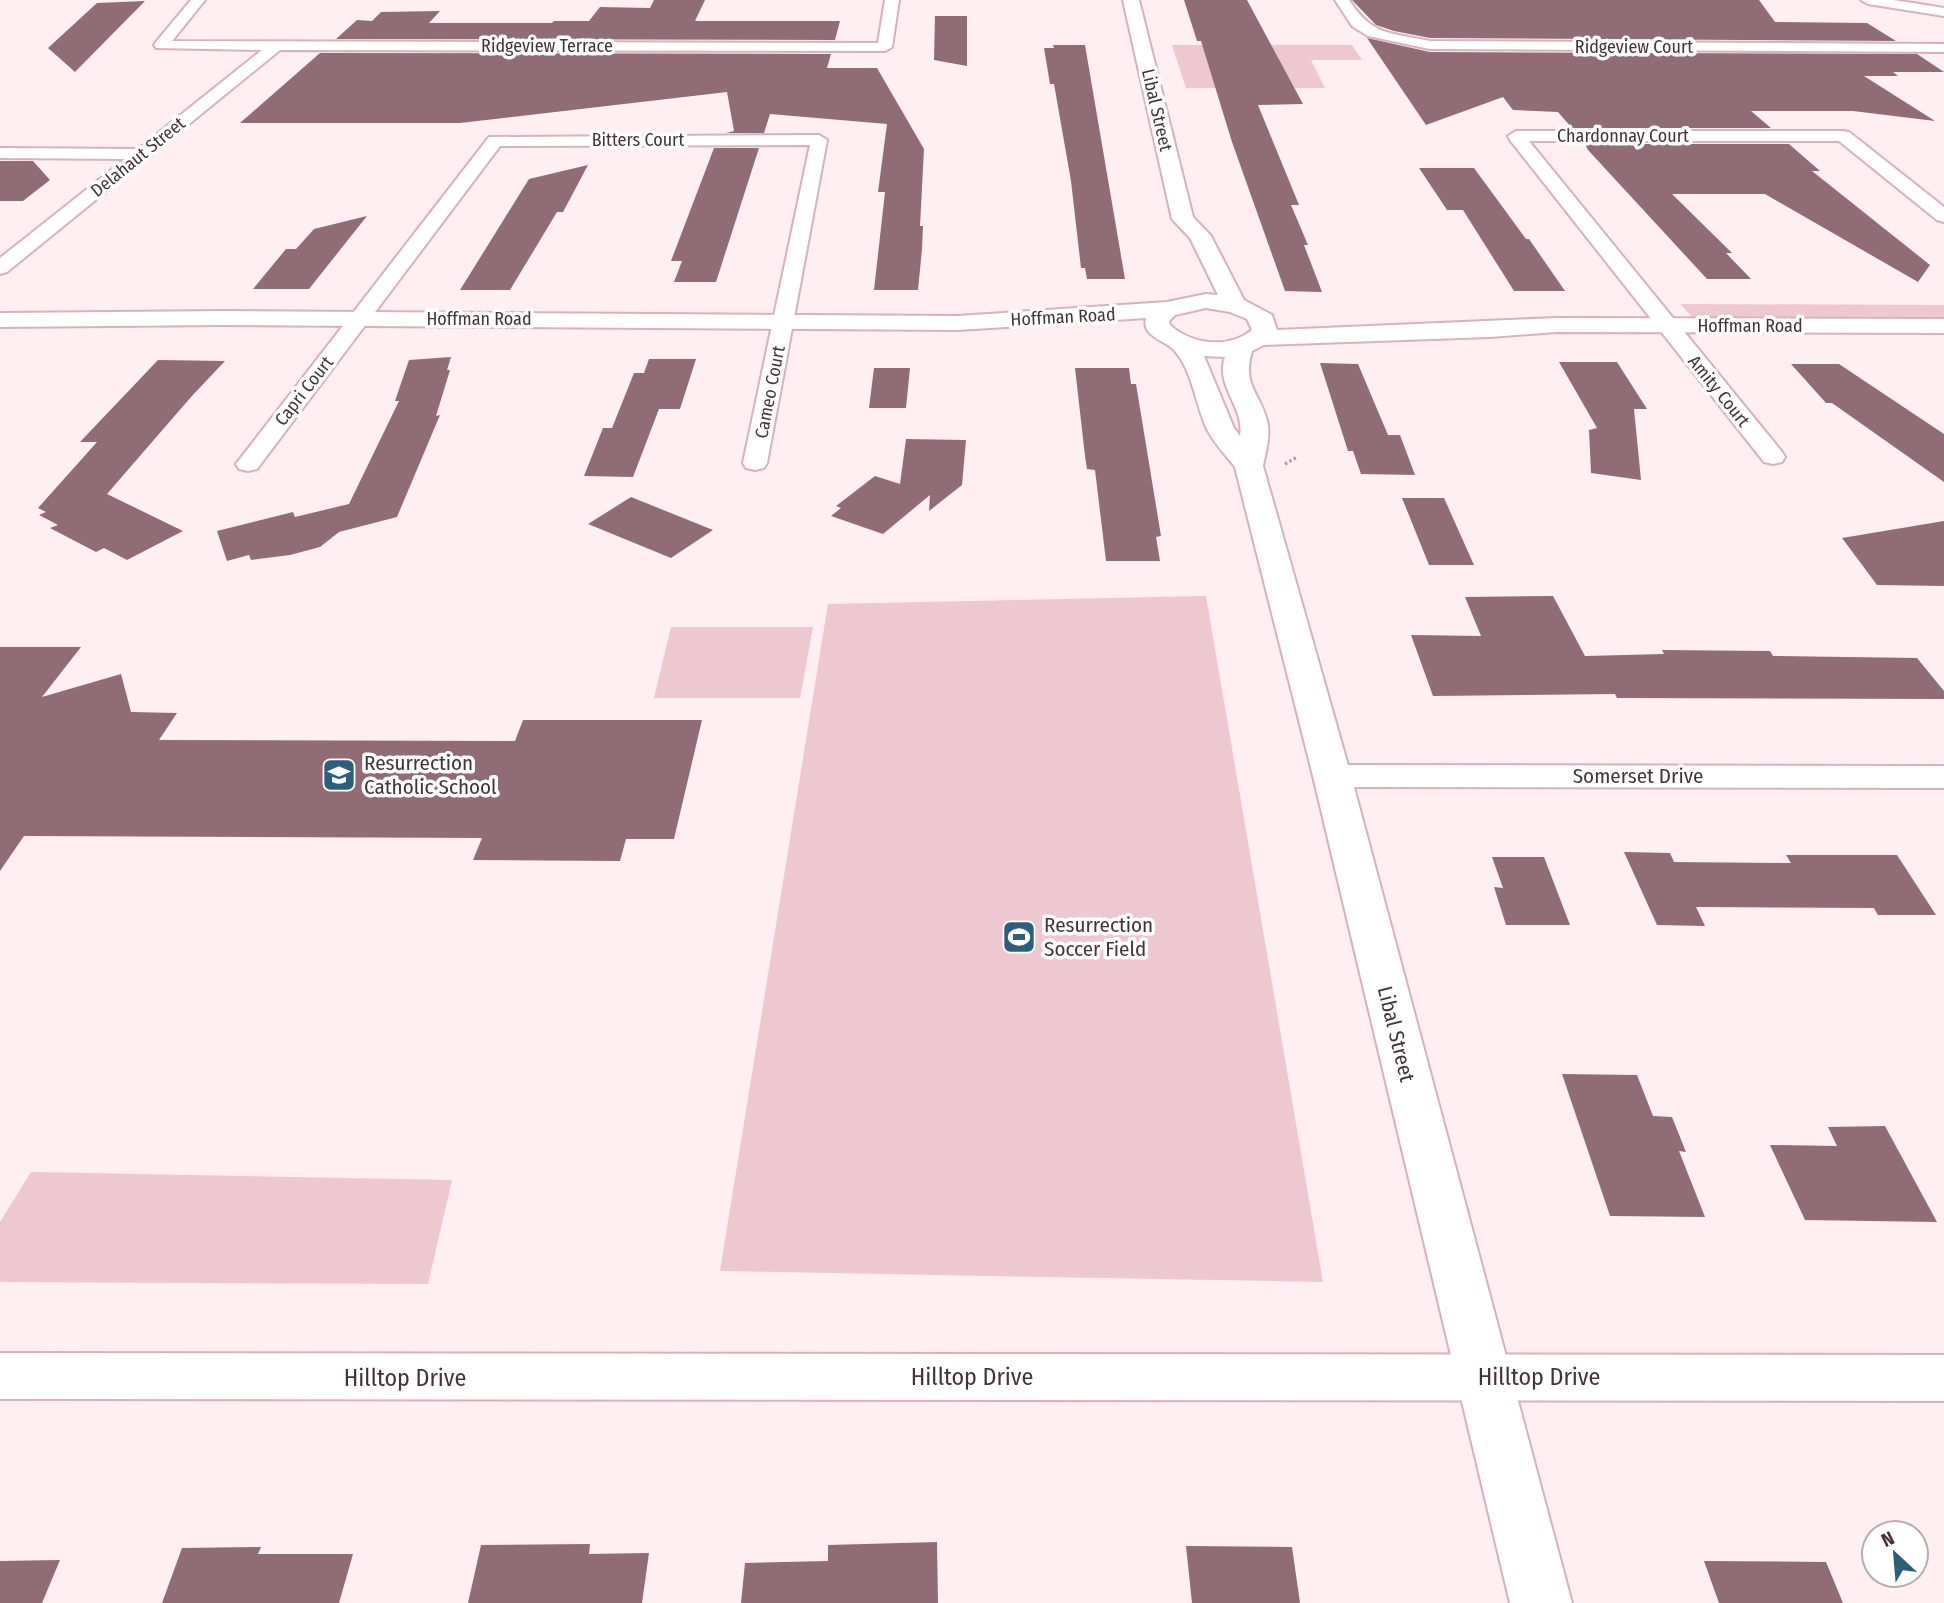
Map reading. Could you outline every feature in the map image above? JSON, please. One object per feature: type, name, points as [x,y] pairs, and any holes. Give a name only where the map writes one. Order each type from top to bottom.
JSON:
[{"type":"street","name":"Ridgeview Terrace","points":[[198,0],[161,46],[885,47],[892,0]]},
{"type":"street","name":"Libal Street","points":[[1131,0],[1184,219],[1200,236],[1209,258],[1248,326],[1234,368],[1236,382],[1251,412],[1255,429],[1249,466]]},
{"type":"street","name":"Ridgeview Court","points":[[1342,0],[1357,23],[1373,33],[1430,45],[1944,48]]},
{"type":"street","points":[[1868,0],[1944,12]]},
{"type":"street","points":[[1891,4],[1923,22]]},
{"type":"street","name":"Delahaut Street","points":[[0,268],[276,46]]},
{"type":"street","name":"Chardonnay Court","points":[[1666,326],[1516,136],[1843,136],[1944,216]]},
{"type":"street","name":"Bitters Court","points":[[359,318],[495,141],[819,140],[784,321]]},
{"type":"street","points":[[0,153],[141,154]]},
{"type":"street","name":"Libal Street","points":[[1177,247],[1173,237],[1184,219]]},
{"type":"street","points":[[1174,339],[1157,320],[1178,299]]},
{"type":"street","name":"Hoffman Road","points":[[958,323],[1178,299],[1206,301],[1248,326],[1490,330],[1556,325],[1944,326]]},
{"type":"street","name":"Hoffman Road","points":[[0,320],[359,318],[958,323],[1017,330],[1115,328],[1213,349],[1248,326]]},
{"type":"street","name":"Capri Court","points":[[248,464],[359,318]]},
{"type":"street","name":"Cameo Court","points":[[755,463],[784,321]]},
{"type":"street","name":"Amity Court","points":[[1666,326],[1773,457]]},
{"type":"street","name":"Libal Street","points":[[1174,339],[1198,369],[1221,430],[1249,466],[1332,776],[1481,1376],[1541,1603]]},
{"type":"street","name":"Somerset Drive","points":[[1332,776],[1944,777]]},
{"type":"street","name":"Hilltop Drive","points":[[0,1376],[1944,1378]]},
{"type":"shaded area","points":[[1172,45],[1352,45],[1362,60],[1311,60],[1325,88],[1186,88]]},
{"type":"shaded area","points":[[1680,304],[1944,305],[1944,319],[1694,319]]},
{"type":"shaded area","name":"Resurrection Soccer Field","points":[[1206,596],[1323,1282],[720,1271],[828,604]]},
{"type":"shaded area","points":[[671,627],[813,627],[800,698],[654,698]]},
{"type":"shaded area","points":[[31,1172],[452,1180],[428,1284],[0,1282],[0,1222]]},
{"type":"building","points":[[654,0],[705,0],[695,21],[840,21],[835,40],[336,39],[357,20],[372,21],[381,12],[440,11],[429,23],[552,23],[589,21],[600,7],[650,8]]},
{"type":"building","points":[[1184,0],[1247,0],[1303,104],[1258,105],[1299,205],[1291,205],[1308,245],[1304,245],[1322,292],[1285,291],[1232,142],[1201,41],[1197,41]]},
{"type":"building","points":[[1352,0],[1759,0],[1775,22],[1867,23],[1896,41],[1430,38],[1376,25]]},
{"type":"building","points":[[145,1],[75,72],[48,48],[97,3]]},
{"type":"building","points":[[935,16],[967,16],[967,66],[934,60]]},
{"type":"building","points":[[1367,38],[1430,52],[1917,54],[1944,72],[1893,72],[1898,76],[1864,76],[1935,121],[1853,111],[1751,111],[1771,128],[1572,128],[1558,112],[1513,110],[1503,97],[1426,125]]},
{"type":"building","points":[[1053,45],[1085,45],[1125,279],[1087,279],[1085,268],[1081,268],[1071,181],[1054,84],[1050,84],[1044,48],[1054,48]]},
{"type":"building","points":[[320,53],[831,54],[827,68],[877,68],[924,149],[920,226],[923,226],[918,290],[874,290],[885,192],[878,192],[887,124],[770,114],[764,133],[726,133],[734,131],[727,92],[460,123],[240,123]]},
{"type":"building","points":[[1585,144],[1789,144],[1820,171],[1812,171],[1930,265],[1918,282],[1765,194],[1672,194],[1732,253],[1726,253],[1751,279],[1707,279]]},
{"type":"building","points":[[714,148],[759,148],[716,282],[674,282],[682,261],[671,261]]},
{"type":"building","points":[[0,161],[33,161],[50,180],[23,201],[0,201]]},
{"type":"building","points":[[588,165],[563,212],[557,212],[510,290],[460,290],[529,179]]},
{"type":"building","points":[[1419,168],[1474,168],[1565,291],[1514,291],[1463,210],[1447,210]]},
{"type":"building","points":[[367,216],[309,289],[253,289],[286,249],[296,249],[314,229]]},
{"type":"building","points":[[451,357],[447,370],[450,370],[436,416],[440,415],[397,517],[339,532],[320,547],[290,555],[251,560],[249,555],[227,561],[217,531],[293,512],[295,517],[349,504],[399,401],[395,401],[409,360]]},
{"type":"building","points":[[649,359],[696,359],[680,409],[659,409],[633,477],[584,476],[603,428],[612,428],[634,373],[644,373]]},
{"type":"building","points":[[158,360],[225,361],[107,494],[183,531],[127,560],[104,548],[96,552],[50,528],[58,525],[39,515],[46,512],[38,508],[97,442],[80,442]]},
{"type":"building","points":[[1559,362],[1617,362],[1647,409],[1634,409],[1641,480],[1591,473],[1589,430],[1597,428]]},
{"type":"building","points":[[1320,363],[1358,364],[1388,435],[1400,435],[1415,475],[1361,474],[1353,451],[1348,451]]},
{"type":"building","points":[[1791,364],[1839,364],[1944,434],[1944,482],[1832,403],[1826,403]]},
{"type":"building","points":[[874,368],[910,368],[906,408],[869,408]]},
{"type":"building","points":[[1075,368],[1129,368],[1131,384],[1136,384],[1161,536],[1156,537],[1160,561],[1106,561],[1095,470],[1087,469]]},
{"type":"building","points":[[906,439],[966,440],[962,485],[929,511],[930,495],[883,534],[831,516],[841,508],[836,506],[875,476],[900,484]]},
{"type":"building","points":[[631,497],[713,530],[671,558],[588,524]]},
{"type":"building","points":[[1402,498],[1444,498],[1474,565],[1429,565]]},
{"type":"building","points":[[1944,521],[1944,586],[1877,585],[1842,538]]},
{"type":"building","points":[[1553,596],[1585,656],[1664,654],[1662,650],[1770,651],[1773,656],[1917,658],[1944,691],[1944,699],[1617,698],[1615,694],[1433,696],[1411,635],[1481,636],[1465,597]]},
{"type":"building","points":[[0,647],[81,647],[42,697],[121,674],[131,712],[177,713],[159,740],[515,741],[523,720],[702,720],[674,839],[626,839],[620,861],[473,860],[482,838],[24,836],[0,871]]},
{"type":"building","points":[[1624,852],[1670,853],[1674,862],[1791,863],[1786,855],[1897,855],[1936,915],[1878,915],[1874,908],[1696,907],[1705,926],[1657,925]]},
{"type":"building","points":[[1492,857],[1544,857],[1570,925],[1506,925],[1494,887],[1503,888]]},
{"type":"building","points":[[1562,1074],[1637,1075],[1653,1116],[1672,1117],[1686,1152],[1679,1151],[1705,1217],[1610,1216]]},
{"type":"building","points":[[1885,1126],[1937,1222],[1805,1220],[1770,1145],[1837,1146],[1828,1127]]},
{"type":"building","points":[[937,1542],[938,1603],[741,1603],[745,1563],[828,1561],[828,1545]]},
{"type":"building","points":[[590,1544],[589,1554],[649,1553],[642,1603],[468,1603],[481,1545]]},
{"type":"building","points":[[1186,1546],[1292,1547],[1300,1603],[1192,1603]]},
{"type":"building","points":[[261,1547],[258,1554],[353,1554],[339,1603],[162,1603],[182,1548]]},
{"type":"building","points":[[60,1560],[42,1603],[0,1603],[0,1561]]},
{"type":"building","points":[[1704,1561],[1826,1562],[1843,1603],[1719,1603]]},
{"type":"place","name":"Resurrection Catholic School","points":[[339,775]]},
{"type":"place","name":"Resurrection Soccer Field","points":[[1019,937]]}]
